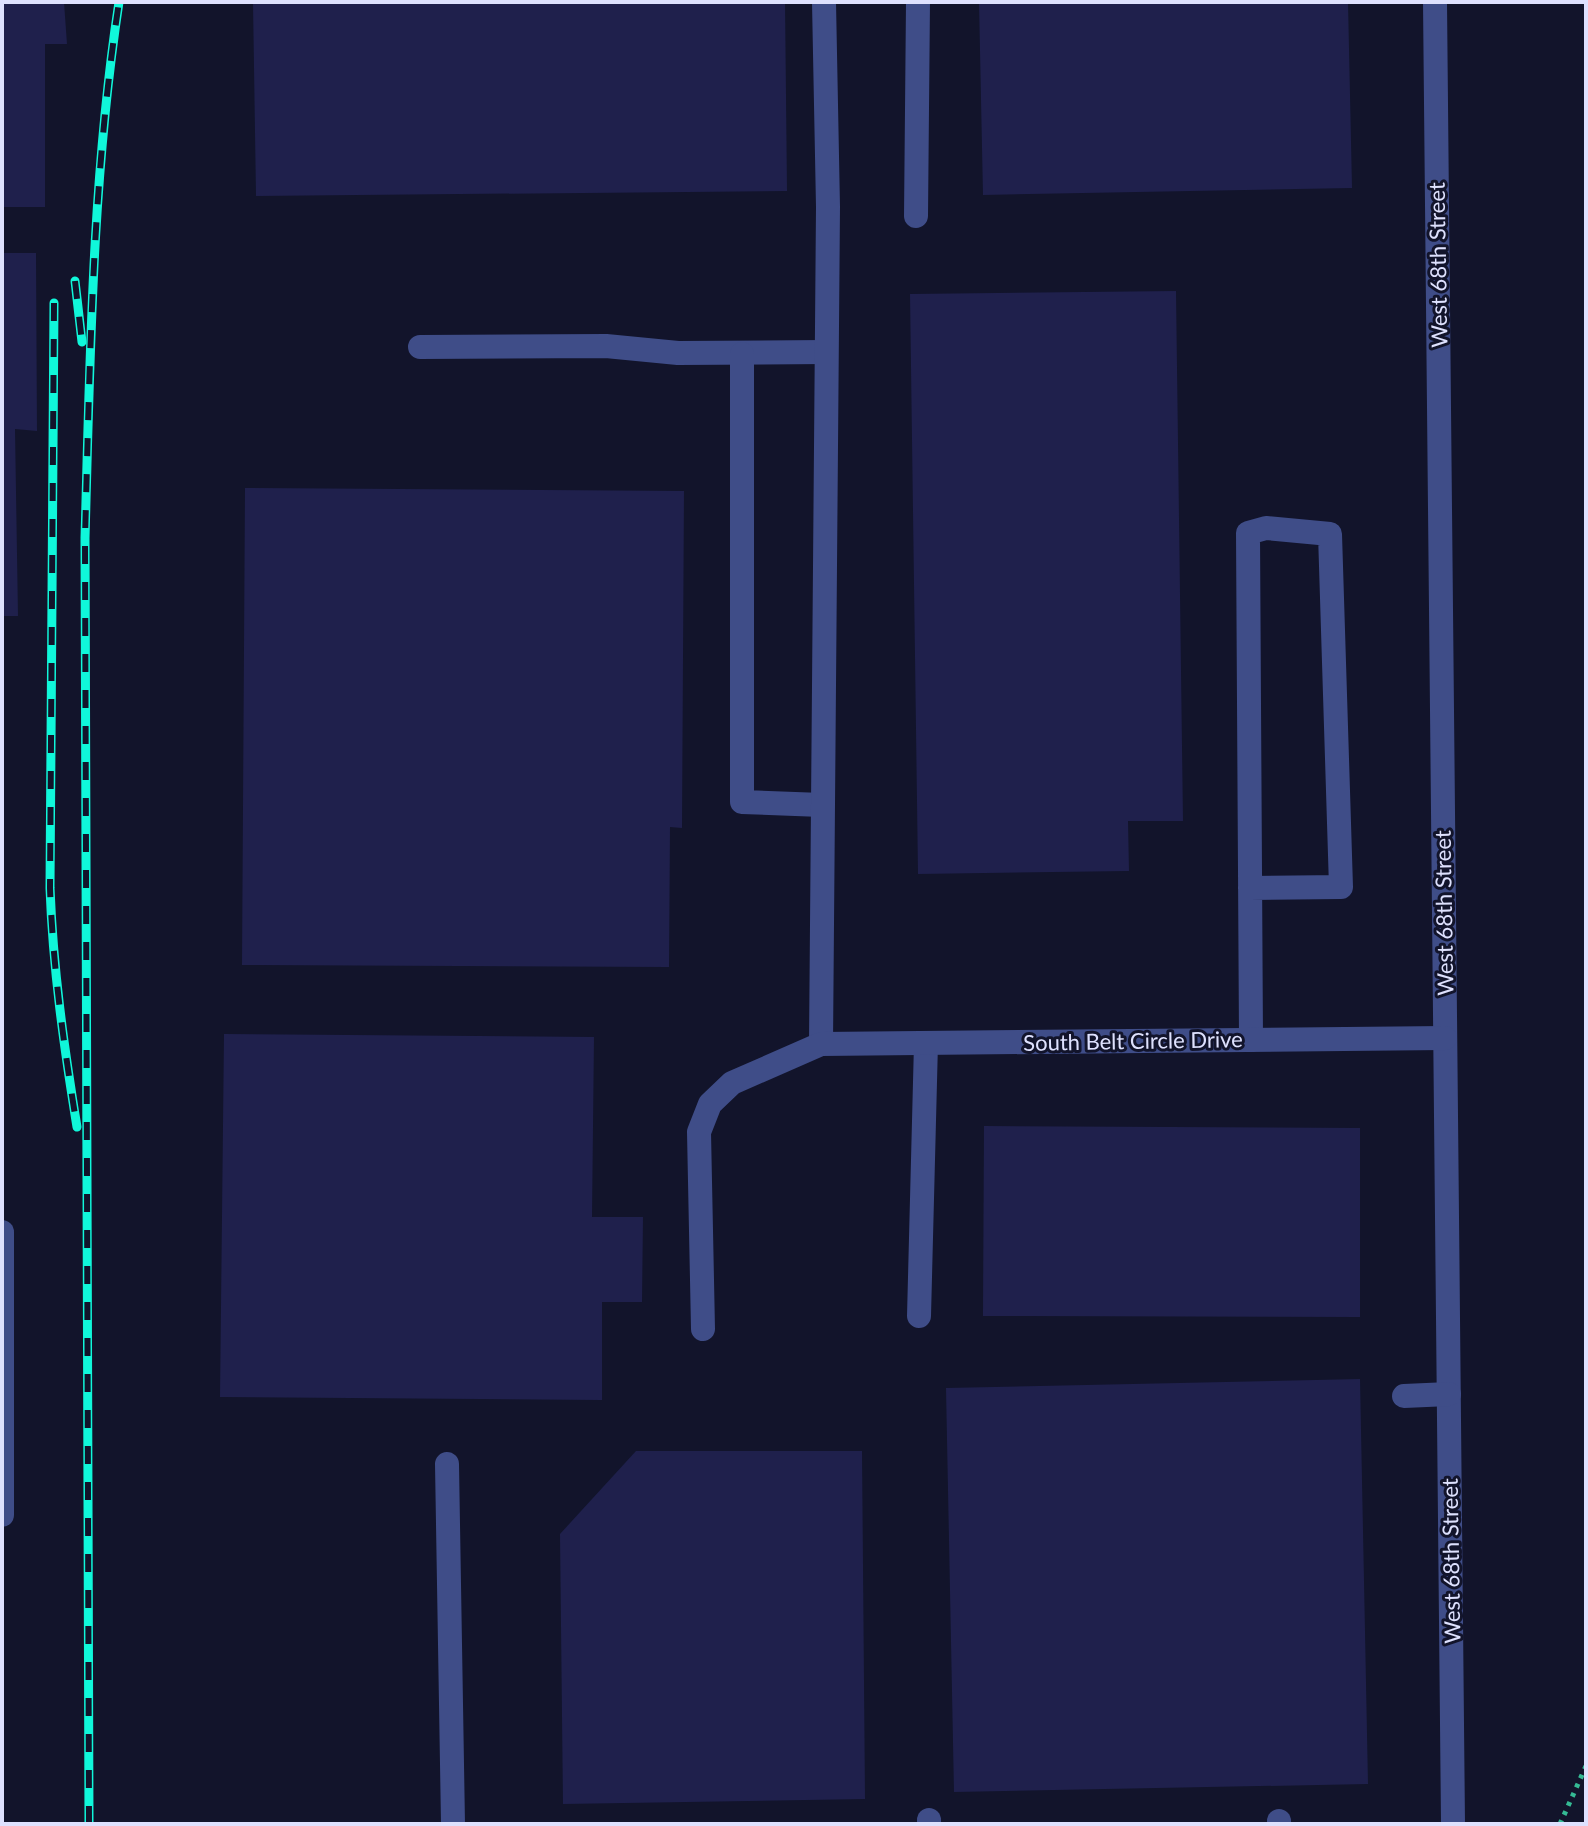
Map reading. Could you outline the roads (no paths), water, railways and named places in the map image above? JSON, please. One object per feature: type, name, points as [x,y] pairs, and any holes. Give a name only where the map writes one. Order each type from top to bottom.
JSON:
[{"type":"street","points":[[703,1329],[699,1132],[710,1104],[732,1083],[821,1044],[828,207],[824,2]]},
{"type":"street","points":[[916,216],[918,2]]},
{"type":"street","name":"West 68th Street","points":[[1435,2],[1453,1824]]},
{"type":"street","points":[[420,347],[606,346],[678,353],[826,352]]},
{"type":"street","points":[[742,354],[742,802],[822,805]]},
{"type":"street","points":[[1250,888],[1341,887],[1330,534],[1266,528],[1248,533],[1250,888],[1251,1040]]},
{"type":"street","name":"South Belt Circle Drive","points":[[821,1044],[1445,1038]]},
{"type":"street","points":[[919,1316],[926,1043]]},
{"type":"street","points":[[2,1232],[2,1515]]},
{"type":"street","points":[[1404,1396],[1449,1394]]},
{"type":"street","points":[[447,1464],[453,1824]]},
{"type":"railway","points":[[89,1824],[85,538],[98,202],[119,2]]},
{"type":"railway","points":[[75,281],[82,342]]},
{"type":"railway","points":[[54,303],[50,888],[60,1008],[77,1127]]}]
